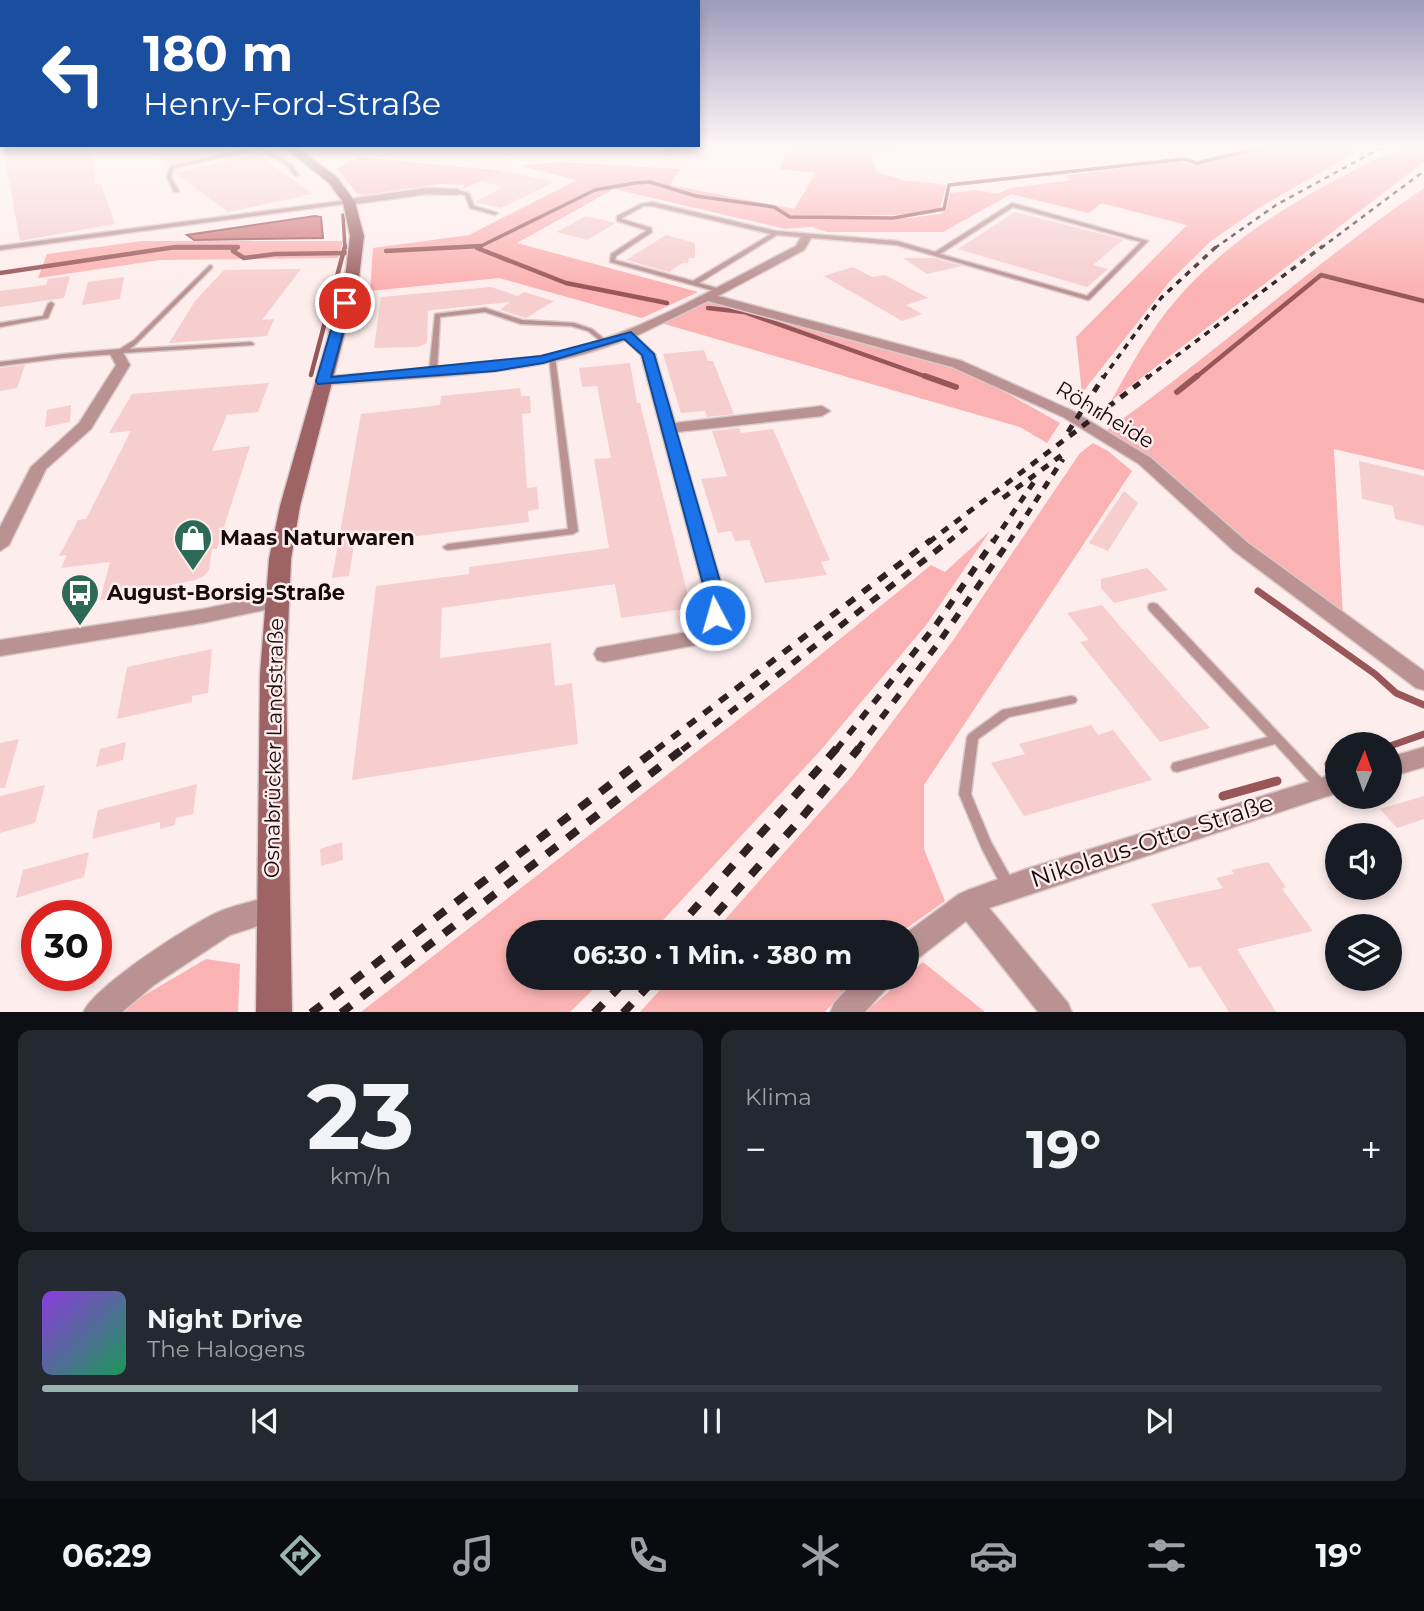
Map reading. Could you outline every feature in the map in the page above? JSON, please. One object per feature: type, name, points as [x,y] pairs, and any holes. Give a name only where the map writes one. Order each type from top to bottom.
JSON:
[{"type":"street","name":"Osnabrücker Landstraße","points":[[274,1012],[273,674],[276,601],[290,506],[352,278],[356,236],[349,202],[342,192]]},
{"type":"street","points":[[349,202],[418,192]]},
{"type":"street","points":[[323,381],[495,367],[552,357],[606,342],[712,293],[800,248],[806,237]]},
{"type":"street","name":"Röhrheide","points":[[712,293],[957,364],[1068,414],[1145,461],[1241,547],[1424,682]]},
{"type":"street","points":[[604,654],[694,639],[715,615],[716,599],[648,354],[626,334]]},
{"type":"street","points":[[0,545],[39,467],[85,426],[117,375],[123,365],[117,354]]},
{"type":"street","points":[[670,428],[822,411]]},
{"type":"street","points":[[0,648],[204,616],[276,601]]},
{"type":"street","points":[[1402,764],[1424,757]]},
{"type":"street","name":"Nikolaus-Otto-Straße","points":[[919,940],[968,902],[1325,787]]},
{"type":"street","points":[[968,902],[1057,1012]]},
{"type":"street","points":[[98,1012],[144,975],[223,924],[273,909]]},
{"type":"street","points":[[845,1012],[866,990]]},
{"type":"lane","points":[[458,192],[467,194],[472,207],[495,213]]},
{"type":"lane","points":[[0,248],[349,202]]},
{"type":"lane","points":[[712,293],[694,283],[612,261],[613,255],[649,232],[649,229],[619,220],[619,217],[643,205],[652,205],[776,233],[897,243],[1088,298],[1145,241],[1012,205],[936,254]]},
{"type":"lane","points":[[694,283],[776,233]]},
{"type":"lane","points":[[117,354],[136,341],[210,267]]},
{"type":"lane","points":[[0,325],[46,317],[51,304]]},
{"type":"lane","points":[[433,372],[437,316],[485,310],[521,321],[572,324],[590,330],[606,342]]},
{"type":"lane","points":[[0,364],[78,353],[117,354],[251,344]]},
{"type":"lane","points":[[448,547],[573,531],[552,357]]},
{"type":"lane","points":[[1153,607],[1277,739],[1325,781]]},
{"type":"lane","points":[[1009,887],[986,845],[965,793],[973,737],[1006,713],[1071,700]]},
{"type":"lane","points":[[1177,767],[1277,739]]},
{"type":"shaded area","points":[[357,192],[382,192],[363,195]]},
{"type":"shaded area","points":[[553,192],[608,192],[517,243],[698,292],[642,318],[499,278],[370,291],[373,248],[469,235]]},
{"type":"shaded area","points":[[628,192],[707,192],[794,209],[804,192],[944,192],[940,209],[927,214],[793,217],[909,218],[939,214],[946,210],[950,193],[957,192],[1286,192],[1211,241],[1170,281],[1082,393],[1076,337],[1187,225],[1101,203],[1089,213],[1011,194],[943,232],[827,232],[812,227],[785,229]]},
{"type":"shaded area","points":[[1314,192],[1384,192],[1111,401],[1146,340],[1176,300],[1234,245]]},
{"type":"shaded area","points":[[1418,192],[1424,192],[1424,299],[1336,277],[1334,280],[1424,303],[1424,470],[1334,449],[1343,617],[1250,548],[1152,459],[1106,431]]},
{"type":"shaded area","points":[[321,217],[323,238],[194,240],[187,235]]},
{"type":"shaded area","points":[[142,241],[343,241],[338,258],[160,260],[38,278],[47,254]]},
{"type":"shaded area","points":[[710,300],[962,368],[1060,423],[1047,443],[1020,427],[661,323]]},
{"type":"shaded area","points":[[1093,443],[1108,451],[1132,471],[924,785],[924,849],[945,901],[918,920],[725,920],[852,776],[954,639],[1080,453]]},
{"type":"shaded area","points":[[990,531],[927,624],[820,751],[663,920],[506,920],[506,990],[593,990],[570,1012],[361,1012],[792,678],[931,565],[945,572]]},
{"type":"shaded area","points":[[206,959],[240,964],[238,1012],[123,1012],[138,999]]},
{"type":"shaded area","points":[[923,962],[985,1012],[865,1012],[891,990],[919,990],[919,965]]},
{"type":"shaded area","points":[[660,990],[846,990],[825,1012],[640,1012]]},
{"type":"building","points":[[11,192],[104,192],[115,224],[20,241]]},
{"type":"building","points":[[201,192],[313,194],[228,212]]},
{"type":"building","points":[[494,192],[533,192],[501,208],[475,202]]},
{"type":"building","points":[[1015,212],[1123,240],[1093,265],[1108,269],[1087,287],[958,249]]},
{"type":"building","points":[[586,216],[616,223],[587,240],[557,232]]},
{"type":"building","points":[[666,235],[695,243],[695,258],[689,258],[688,263],[682,263],[669,272],[626,260]]},
{"type":"building","points":[[903,258],[934,258],[962,266],[927,274]]},
{"type":"building","points":[[853,267],[872,277],[885,275],[928,298],[906,305],[922,314],[902,321],[824,276]]},
{"type":"building","points":[[301,269],[262,320],[274,319],[267,336],[169,343],[195,301],[224,270]]},
{"type":"building","points":[[70,276],[64,298],[0,307],[0,291],[46,285],[48,279]]},
{"type":"building","points":[[124,277],[120,299],[82,305],[88,282]]},
{"type":"building","points":[[491,287],[518,296],[524,292],[554,301],[526,318],[500,310],[510,302],[428,311],[427,343],[418,347],[374,348],[381,297]]},
{"type":"building","points":[[704,350],[708,361],[713,361],[734,414],[707,417],[705,411],[681,413],[663,354]]},
{"type":"building","points":[[630,363],[637,403],[640,403],[691,608],[621,618],[615,584],[442,608],[440,658],[551,643],[555,686],[572,683],[578,744],[352,780],[376,586],[469,574],[469,567],[609,548],[594,459],[611,458],[597,386],[582,387],[579,368]]},
{"type":"building","points":[[25,365],[17,388],[0,391],[0,368]]},
{"type":"building","points":[[269,383],[258,412],[227,415],[212,451],[250,446],[217,549],[212,549],[209,570],[204,576],[100,600],[110,562],[61,568],[67,555],[59,556],[78,520],[86,519],[131,431],[109,433],[132,394]]},
{"type":"building","points":[[520,388],[521,396],[530,396],[531,413],[522,414],[527,488],[537,487],[539,509],[528,511],[529,522],[354,544],[349,576],[332,578],[361,414],[440,405],[441,396]]},
{"type":"building","points":[[71,405],[70,422],[45,427],[47,410]]},
{"type":"building","points":[[739,428],[741,433],[773,429],[830,560],[821,562],[827,575],[765,583],[749,540],[735,541],[731,531],[718,533],[701,479],[727,476],[712,431]]},
{"type":"building","points":[[1359,461],[1424,476],[1424,526],[1395,519],[1393,506],[1362,499]]},
{"type":"building","points":[[1124,491],[1138,503],[1108,551],[1089,543]]},
{"type":"building","points":[[1147,568],[1168,590],[1114,603],[1101,588],[1101,579]]},
{"type":"building","points":[[1102,605],[1210,728],[1160,742],[1080,642],[1089,640],[1067,613]]},
{"type":"building","points":[[212,649],[208,693],[192,696],[192,702],[117,719],[127,667]]},
{"type":"building","points":[[1091,725],[1098,735],[1113,730],[1152,780],[1024,816],[991,763],[1025,754],[1019,744]]},
{"type":"building","points":[[19,739],[5,788],[0,788],[0,743]]},
{"type":"building","points":[[126,742],[123,760],[96,767],[100,749]]},
{"type":"building","points":[[197,784],[193,814],[176,818],[175,825],[160,829],[160,822],[92,839],[98,810]]},
{"type":"building","points":[[45,785],[35,823],[0,833],[0,796]]},
{"type":"building","points":[[1424,796],[1424,819],[1402,826],[1402,823],[1393,823],[1380,809],[1402,809],[1402,802]]},
{"type":"building","points":[[342,842],[343,860],[321,866],[320,849]]},
{"type":"building","points":[[89,852],[84,877],[16,898],[23,870]]},
{"type":"building","points":[[1268,862],[1286,887],[1282,889],[1313,931],[1237,949],[1276,1012],[1229,1012],[1200,966],[1189,968],[1151,904],[1223,888],[1216,878],[1234,874],[1231,870]]},
{"type":"waterway","points":[[590,192],[477,248],[566,283],[667,303]]},
{"type":"waterway","points":[[684,192],[774,207],[790,217],[893,218],[944,209],[947,192]]},
{"type":"waterway","points":[[343,215],[345,246]]},
{"type":"waterway","points":[[343,253],[345,246]]},
{"type":"waterway","points":[[386,251],[481,246]]},
{"type":"waterway","points":[[0,273],[169,248]]},
{"type":"waterway","points":[[169,248],[237,248]]},
{"type":"waterway","points":[[169,248],[237,248]]},
{"type":"waterway","points":[[237,248],[233,251],[244,258],[275,254],[343,253]]},
{"type":"waterway","points":[[311,375],[343,253]]},
{"type":"waterway","points":[[1195,378],[1321,275],[1424,301]]},
{"type":"waterway","points":[[708,308],[744,312],[930,378]]},
{"type":"waterway","points":[[925,376],[956,387]]},
{"type":"waterway","points":[[1177,392],[1197,376]]},
{"type":"waterway","points":[[1258,591],[1375,674],[1396,693],[1424,705]]},
{"type":"waterway","points":[[1402,742],[1424,734]]},
{"type":"waterway","points":[[1223,796],[1277,781]]},
{"type":"railway","points":[[1215,248],[1276,205],[1299,192]]},
{"type":"railway","points":[[1321,248],[1396,192]]},
{"type":"railway","points":[[1103,378],[1161,298],[1217,246]]},
{"type":"railway","points":[[1147,378],[1323,246]]},
{"type":"railway","points":[[1068,432],[1104,376]]},
{"type":"railway","points":[[929,542],[1149,376]]},
{"type":"railway","points":[[1003,498],[1062,455]]},
{"type":"railway","points":[[1009,542],[1063,459]]},
{"type":"railway","points":[[993,542],[1036,479]]},
{"type":"railway","points":[[948,542],[973,522]]},
{"type":"railway","points":[[656,750],[931,540]]},
{"type":"railway","points":[[682,750],[950,540]]},
{"type":"railway","points":[[836,750],[936,625],[994,540]]},
{"type":"railway","points":[[857,750],[937,645],[1010,540]]},
{"type":"railway","points":[[312,1012],[658,748]]},
{"type":"railway","points":[[342,1012],[684,748]]},
{"type":"railway","points":[[685,920],[837,748]]},
{"type":"railway","points":[[711,920],[799,821],[859,748]]},
{"type":"railway","points":[[595,1012],[616,990]]},
{"type":"railway","points":[[624,1012],[645,990]]},
{"type":"place","name":"Maas Naturwaren","points":[[193,572]]},
{"type":"place","name":"August-Borsig-Straße","points":[[80,627]]},
{"type":"route","points":[[345,303],[323,381],[495,367],[543,360],[626,334],[648,354],[716,599],[715,615]]}]
